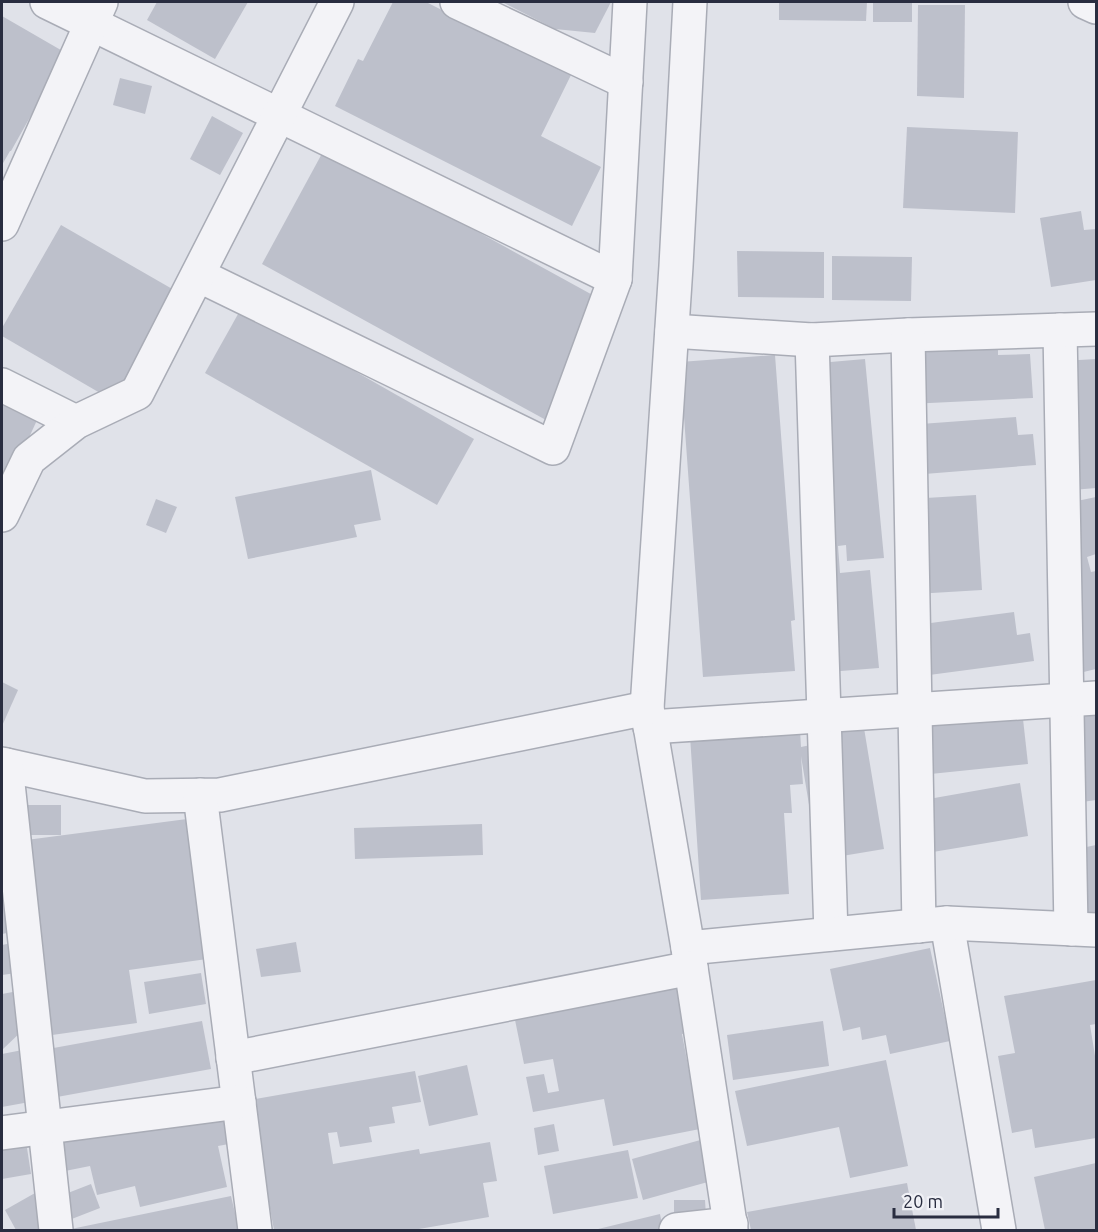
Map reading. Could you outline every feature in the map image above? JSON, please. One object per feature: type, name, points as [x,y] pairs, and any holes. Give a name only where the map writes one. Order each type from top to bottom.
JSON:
[{"type":"street","points":[[47,2],[96,12],[280,115],[615,279]]},
{"type":"street","points":[[2,515],[29,459],[76,422],[137,393],[337,2]]},
{"type":"street","points":[[457,2],[626,82]]},
{"type":"street","points":[[198,275],[553,448],[615,279],[630,2]]},
{"type":"street","points":[[676,1230],[731,1227],[649,717],[690,2]]},
{"type":"street","points":[[1085,2],[1096,7]]},
{"type":"street","points":[[2,224],[96,12]]},
{"type":"street","points":[[672,331],[812,340],[1096,329]]},
{"type":"street","points":[[233,1058],[689,958],[831,934],[933,925],[1084,930],[1082,699],[1060,330]]},
{"type":"street","points":[[908,335],[915,710],[933,925],[999,1230]]},
{"type":"street","points":[[812,340],[831,934]]},
{"type":"street","points":[[2,385],[76,422]]},
{"type":"street","points":[[56,1230],[4,765],[146,796],[220,795],[649,717],[824,716],[1082,699]]},
{"type":"street","points":[[200,795],[255,1230]]},
{"type":"street","points":[[2,1133],[239,1102]]},
{"type":"building","points":[[157,2],[248,2],[215,59],[147,20]]},
{"type":"building","points":[[393,2],[426,2],[571,75],[541,136],[601,167],[572,226],[335,106],[358,59],[363,61]]},
{"type":"building","points":[[502,2],[611,2],[595,33],[555,29]]},
{"type":"building","points":[[779,2],[867,2],[866,21],[779,20]]},
{"type":"building","points":[[873,2],[912,2],[912,22],[873,22]]},
{"type":"building","points":[[918,5],[965,5],[964,98],[917,96]]},
{"type":"building","points":[[2,16],[66,53],[2,165]]},
{"type":"building","points":[[120,78],[152,86],[145,114],[113,105]]},
{"type":"building","points":[[212,116],[243,133],[220,175],[190,159]]},
{"type":"building","points":[[907,127],[1018,132],[1015,213],[903,208]]},
{"type":"building","points":[[325,148],[609,304],[546,420],[262,264]]},
{"type":"building","points":[[1081,211],[1084,230],[1096,229],[1096,280],[1051,287],[1040,218]]},
{"type":"building","points":[[61,225],[181,294],[119,404],[2,336],[2,328]]},
{"type":"building","points":[[737,251],[824,252],[824,298],[738,297]]},
{"type":"building","points":[[832,256],[912,257],[911,301],[832,300]]},
{"type":"building","points":[[242,307],[474,439],[437,505],[205,373]]},
{"type":"building","points":[[998,349],[998,355],[1030,354],[1033,398],[909,404],[906,353]]},
{"type":"building","points":[[775,355],[795,620],[791,621],[795,671],[703,677],[680,362]]},
{"type":"building","points":[[865,359],[884,558],[847,561],[846,545],[838,546],[840,573],[870,570],[879,668],[828,672],[815,583],[796,365]]},
{"type":"building","points":[[1096,359],[1096,488],[1061,491],[1062,361]]},
{"type":"building","points":[[2,401],[38,418],[2,496]]},
{"type":"building","points":[[1016,417],[1018,435],[1033,434],[1036,465],[912,475],[907,425]]},
{"type":"building","points":[[371,470],[381,520],[354,525],[357,537],[248,559],[235,497]]},
{"type":"building","points":[[976,495],[982,590],[915,594],[909,499]]},
{"type":"building","points":[[1096,497],[1096,554],[1087,557],[1091,572],[1096,571],[1096,669],[1071,675],[1053,506]]},
{"type":"building","points":[[156,499],[177,507],[166,533],[146,525]]},
{"type":"building","points":[[1014,612],[1017,635],[1030,633],[1034,661],[914,677],[908,626]]},
{"type":"building","points":[[2,682],[18,690],[2,726]]},
{"type":"building","points":[[1096,707],[1096,800],[1082,802],[1069,711]]},
{"type":"building","points":[[1022,710],[1028,764],[911,776],[905,722]]},
{"type":"building","points":[[863,722],[884,849],[818,860],[801,756],[803,784],[790,785],[792,813],[784,813],[789,894],[701,900],[690,736],[800,730],[801,747],[825,742],[823,729]]},
{"type":"building","points":[[1020,783],[1028,836],[915,855],[906,803]]},
{"type":"building","points":[[26,805],[61,805],[61,835],[26,835]]},
{"type":"building","points":[[187,819],[207,959],[129,970],[137,1023],[38,1037],[11,842]]},
{"type":"building","points":[[482,824],[483,855],[355,859],[354,828]]},
{"type":"building","points":[[1096,845],[1096,914],[1086,916],[1072,850]]},
{"type":"building","points":[[2,857],[12,932],[2,934]]},
{"type":"building","points":[[296,942],[301,972],[261,977],[256,949]]},
{"type":"building","points":[[12,943],[16,973],[2,975],[2,945]]},
{"type":"building","points":[[930,948],[950,1041],[890,1054],[886,1035],[862,1040],[860,1027],[843,1031],[830,969]]},
{"type":"building","points":[[201,973],[206,1004],[149,1014],[144,982]]},
{"type":"building","points":[[1096,980],[1096,1024],[1090,1025],[1096,1062],[1096,1138],[1035,1148],[1032,1129],[1012,1133],[998,1056],[1015,1053],[1004,996]]},
{"type":"building","points":[[685,983],[695,1032],[682,1034],[700,1129],[613,1146],[604,1099],[533,1112],[526,1077],[544,1074],[548,1093],[559,1091],[553,1059],[524,1064],[514,1015]]},
{"type":"building","points":[[18,991],[25,1028],[2,1050],[2,994]]},
{"type":"building","points":[[202,1021],[211,1069],[2,1107],[2,1054],[48,1045],[48,1049]]},
{"type":"building","points":[[823,1021],[829,1066],[733,1080],[727,1035]]},
{"type":"building","points":[[886,1060],[908,1166],[850,1178],[839,1127],[747,1146],[735,1091]]},
{"type":"building","points":[[467,1065],[478,1115],[429,1126],[418,1076]]},
{"type":"building","points":[[415,1071],[421,1102],[392,1107],[395,1123],[369,1127],[372,1142],[340,1147],[337,1132],[328,1133],[333,1164],[419,1149],[420,1154],[490,1142],[497,1181],[483,1183],[489,1217],[413,1230],[274,1230],[250,1100]]},
{"type":"building","points":[[217,1092],[229,1144],[218,1146],[227,1187],[140,1207],[135,1186],[97,1195],[90,1166],[60,1172],[50,1130]]},
{"type":"building","points":[[554,1124],[559,1151],[538,1155],[534,1128]]},
{"type":"building","points":[[2,1128],[44,1144],[27,1148],[31,1174],[2,1179]]},
{"type":"building","points":[[704,1139],[715,1180],[643,1200],[632,1159]]},
{"type":"building","points":[[628,1150],[638,1198],[553,1214],[544,1166]]},
{"type":"building","points":[[1096,1163],[1096,1230],[1045,1230],[1034,1177]]},
{"type":"building","points":[[907,1183],[916,1230],[751,1230],[747,1212]]},
{"type":"building","points":[[91,1184],[100,1208],[64,1222],[55,1198]]},
{"type":"building","points":[[35,1193],[52,1224],[40,1230],[16,1230],[5,1210]]},
{"type":"building","points":[[231,1196],[239,1230],[71,1230],[71,1229]]},
{"type":"building","points":[[674,1200],[705,1200],[706,1216],[674,1216]]},
{"type":"building","points":[[660,1214],[663,1230],[594,1230]]}]
